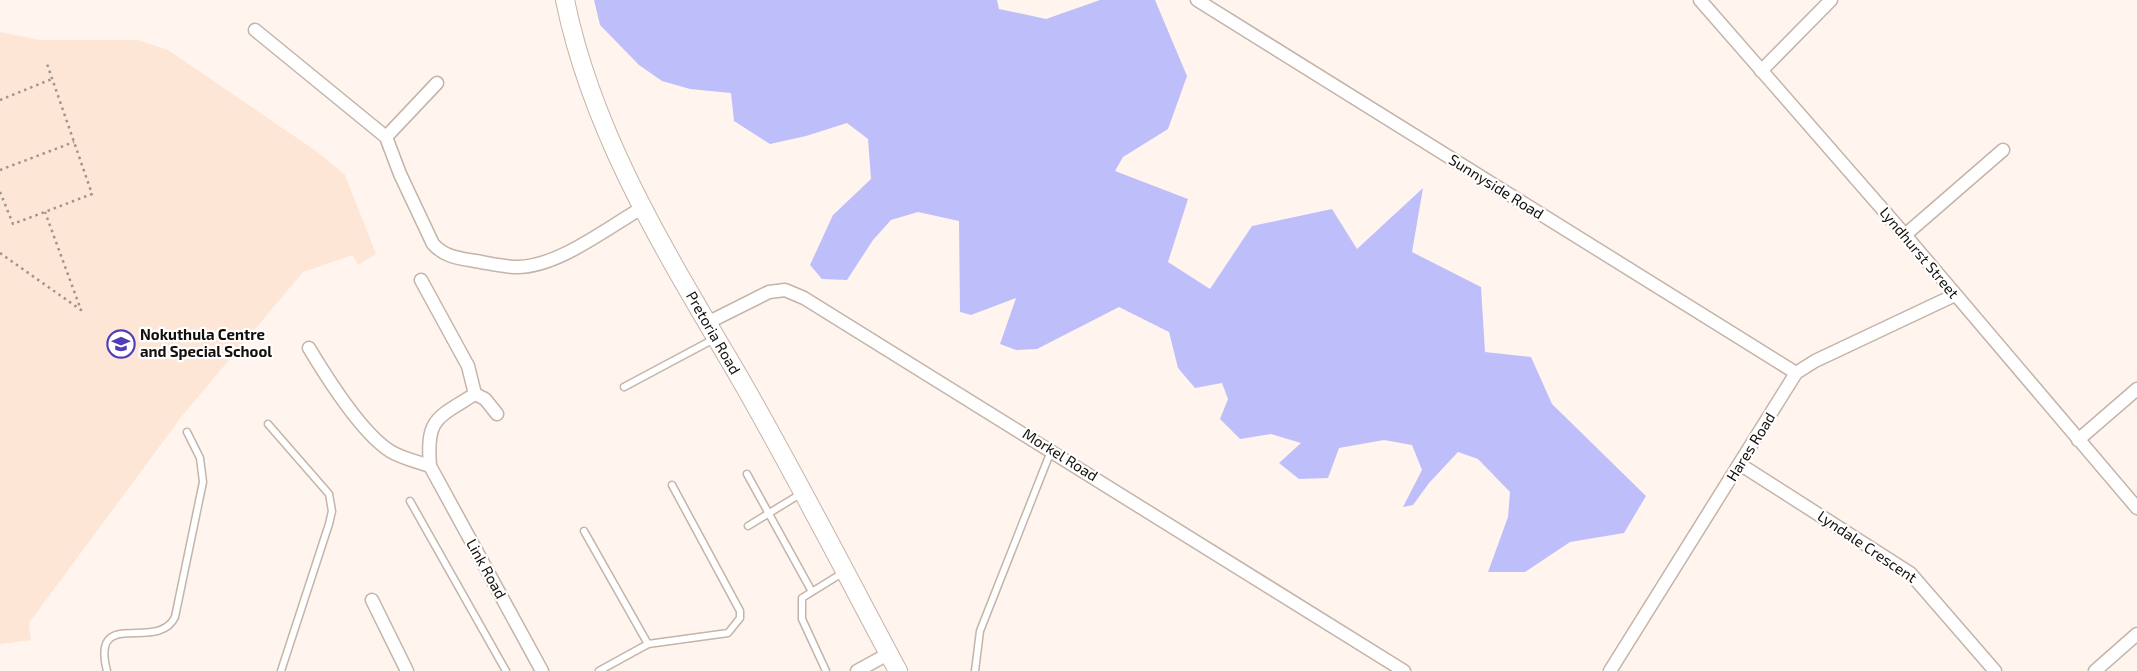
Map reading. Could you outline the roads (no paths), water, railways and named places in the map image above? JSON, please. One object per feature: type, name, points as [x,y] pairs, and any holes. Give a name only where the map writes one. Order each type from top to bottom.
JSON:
[{"type":"main road","name":"Pretoria Road","points":[[565,0],[593,99],[606,132],[642,208],[803,492],[898,671]]},
{"type":"street","name":"Sunnyside Road","points":[[1197,0],[1796,373]]},
{"type":"street","name":"Lyndhurst Street","points":[[1700,0],[1905,236],[2137,508]]},
{"type":"street","points":[[1761,71],[1831,0]]},
{"type":"street","points":[[255,30],[386,136],[400,174],[433,244],[450,257],[509,266],[532,266],[562,254],[642,208]]},
{"type":"street","points":[[386,136],[437,84]]},
{"type":"street","points":[[1905,236],[2003,150]]},
{"type":"street","points":[[421,280],[468,366],[475,394],[485,399],[497,414]]},
{"type":"street","name":"Morkel Road","points":[[711,331],[769,292],[785,290],[793,293],[1051,450],[1404,671]]},
{"type":"street","name":"Hares Road","points":[[1610,671],[1741,464],[1796,373],[1815,362],[1955,295]]},
{"type":"street","points":[[309,348],[351,411],[375,437],[390,451],[430,466],[430,432],[438,417],[475,394]]},
{"type":"street","points":[[2078,440],[2137,389]]},
{"type":"street","name":"Lyndale Crescent","points":[[1741,464],[1910,574],[1995,671]]},
{"type":"street","name":"Link Road","points":[[430,466],[542,671]]},
{"type":"street","points":[[372,600],[407,671]]},
{"type":"street","points":[[2095,671],[2137,634]]},
{"type":"street","points":[[857,671],[888,654]]},
{"type":"lane","points":[[624,387],[711,331]]},
{"type":"lane","points":[[268,424],[322,484],[329,494],[332,511],[281,671]]},
{"type":"lane","points":[[106,671],[103,659],[107,640],[114,635],[123,633],[165,630],[175,617],[203,482],[200,458],[187,432]]},
{"type":"lane","points":[[975,671],[980,631],[1051,450]]},
{"type":"lane","points":[[747,474],[811,590]]},
{"type":"lane","points":[[600,671],[648,644],[728,633],[740,618],[740,611],[672,485]]},
{"type":"lane","points":[[748,526],[803,492]]},
{"type":"lane","points":[[410,501],[506,671]]},
{"type":"lane","points":[[584,531],[648,644]]},
{"type":"lane","points":[[826,671],[802,619],[802,598],[811,590],[845,571]]},
{"type":"place","name":"Nokuthula Centre and Special School","points":[[121,344]]}]
